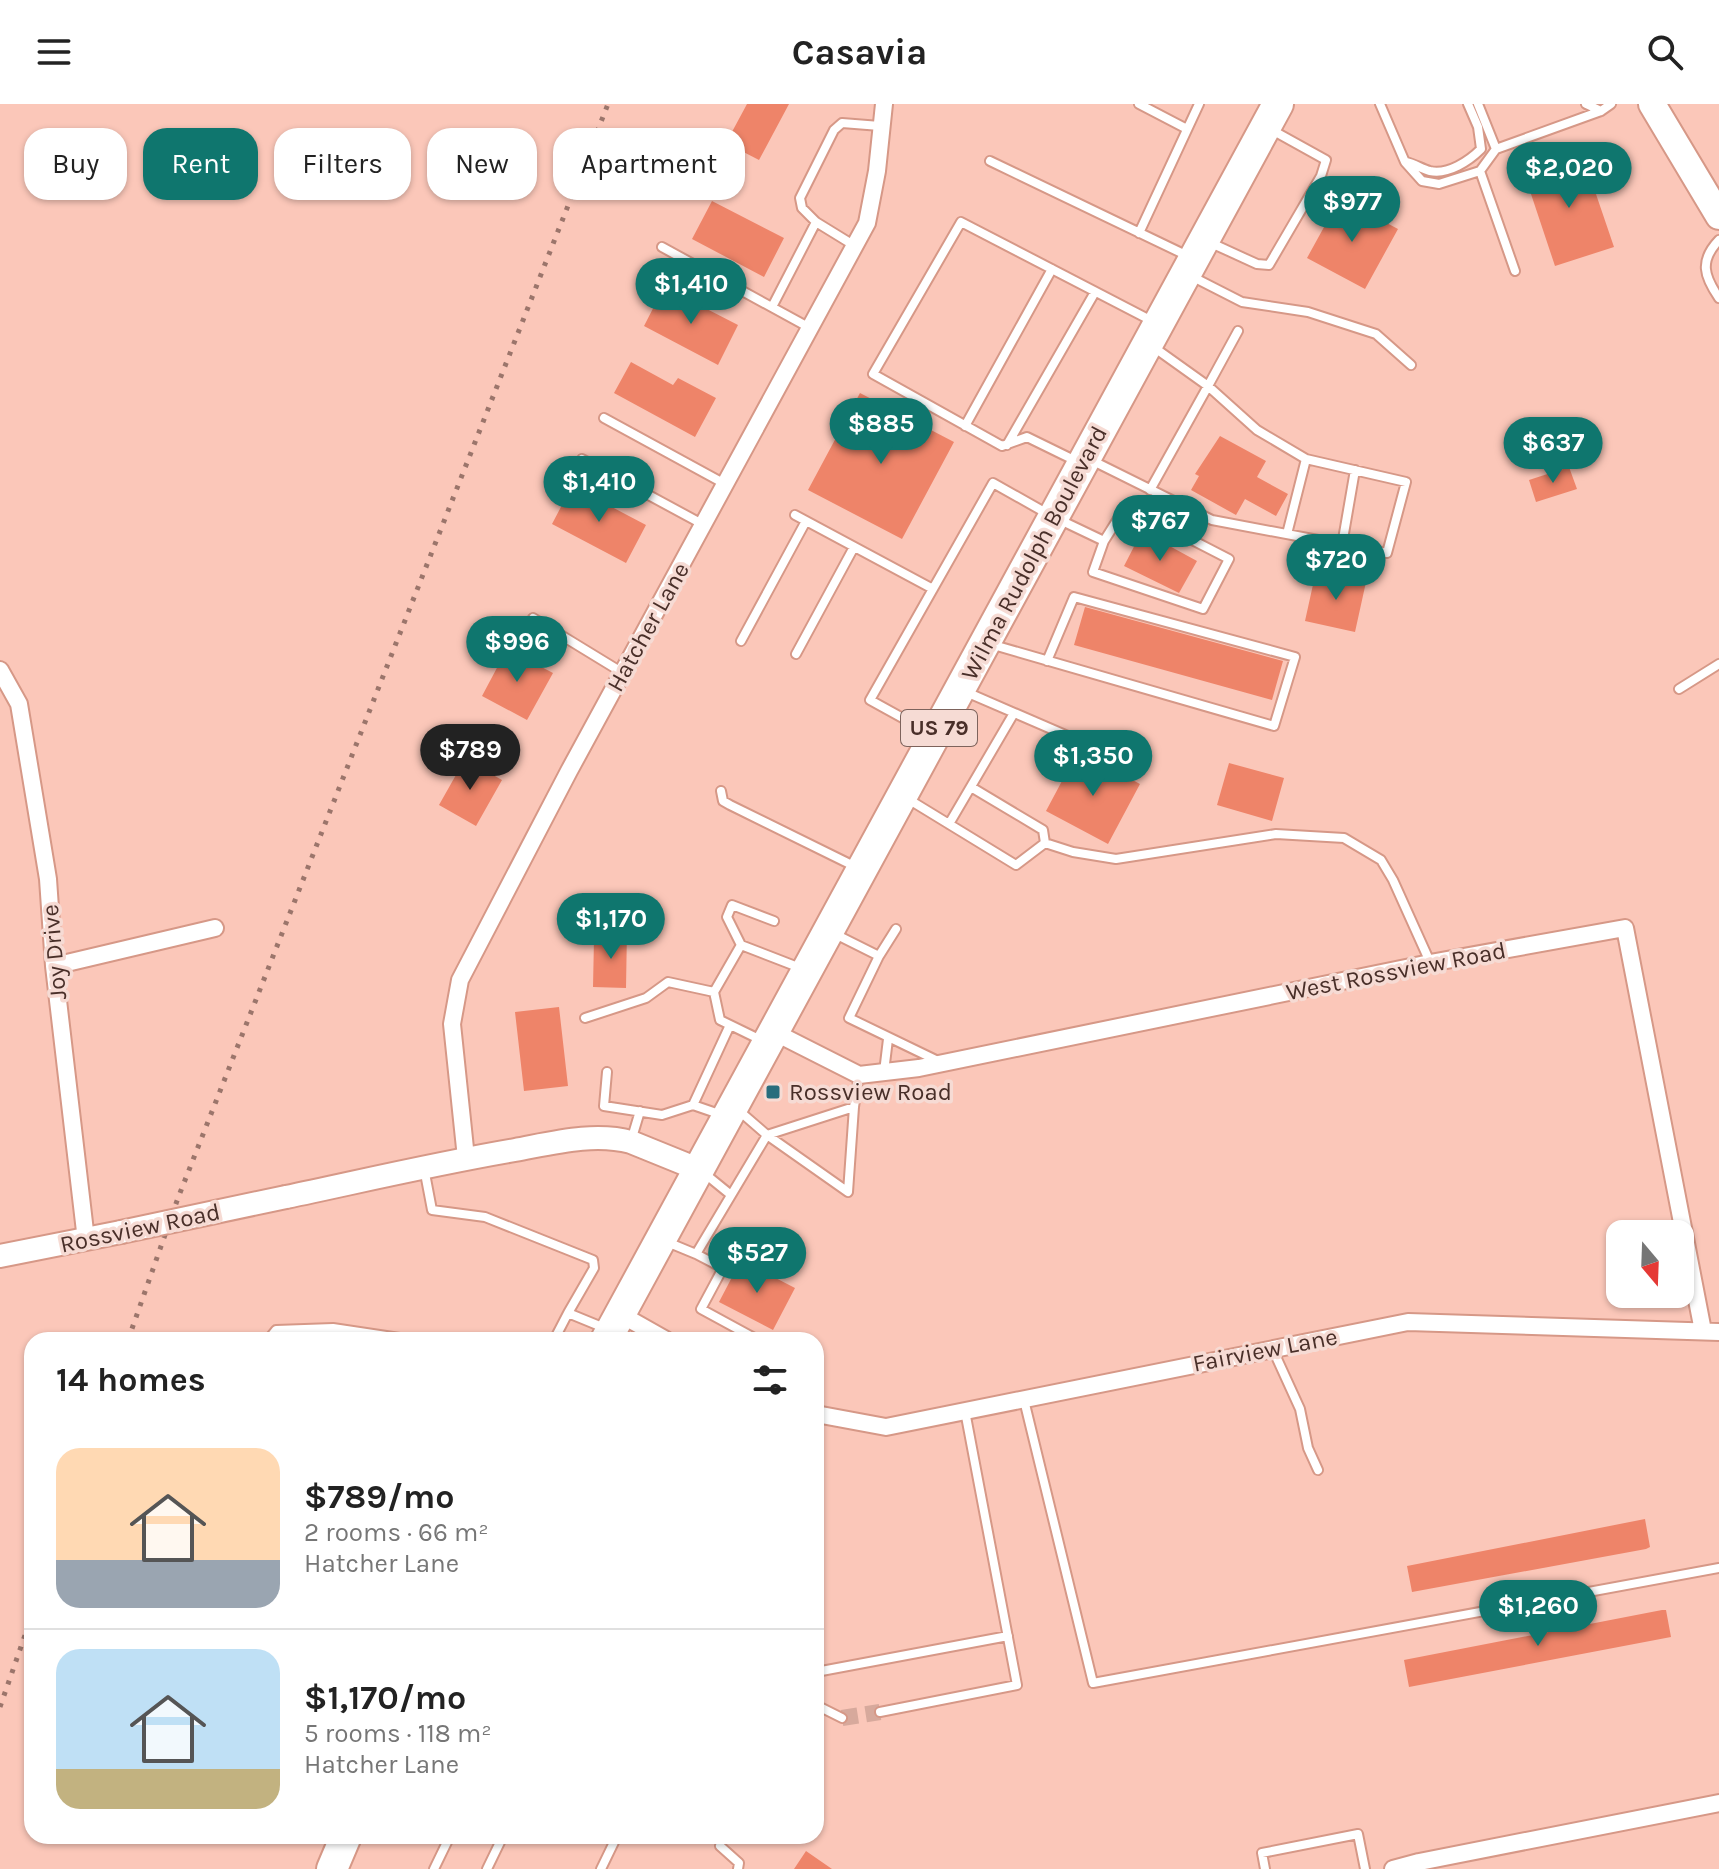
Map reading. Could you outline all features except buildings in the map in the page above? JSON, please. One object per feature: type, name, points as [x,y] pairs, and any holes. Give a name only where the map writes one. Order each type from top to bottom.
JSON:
[{"type":"highway","name":"Wilma Rudolph Boulevard","points":[[612,1328],[1274,110]]},
{"type":"highway","points":[[332,1869],[343,1844]]},
{"type":"main road","points":[[1652,104],[1719,216]]},
{"type":"street","name":"Hatcher Lane","points":[[466,1158],[452,1024],[460,980],[856,247],[871,205],[884,104]]},
{"type":"street","name":"Joy Drive","points":[[0,670],[19,704],[48,879],[54,966],[86,1240]]},
{"type":"street","points":[[54,966],[215,928]]},
{"type":"street","name":"West Rossview Road","points":[[859,1075],[942,1063],[1430,963],[1625,928],[1711,1331]]},
{"type":"street","points":[[771,1038],[859,1075]]},
{"type":"street","name":"Rossview Road","points":[[0,1256],[466,1158],[588,1138],[631,1142],[700,1170]]},
{"type":"street","name":"Fairview Lane","points":[[824,1415],[886,1427],[1408,1322],[1711,1331]]},
{"type":"street","points":[[1393,1869],[1719,1803]]},
{"type":"lane","points":[[1139,104],[1187,129]]},
{"type":"lane","points":[[1139,233],[1199,104]]},
{"type":"lane","points":[[1380,104],[1405,162],[1422,181],[1439,184],[1480,171],[1496,149],[1601,111],[1611,104]]},
{"type":"lane","points":[[1405,162],[1420,165],[1428,171],[1447,171],[1471,159],[1481,149],[1478,127],[1468,104]]},
{"type":"lane","points":[[1478,104],[1496,149]]},
{"type":"lane","points":[[1586,104],[1601,111]]},
{"type":"lane","points":[[990,161],[1195,257],[1269,265],[1321,176],[1326,160],[1274,110]]},
{"type":"lane","points":[[856,247],[816,222],[802,208],[800,198],[834,130],[842,123],[880,126]]},
{"type":"lane","points":[[1480,171],[1515,271]]},
{"type":"lane","points":[[772,307],[816,222]]},
{"type":"lane","points":[[961,222],[1095,292],[1154,334],[1257,430],[1306,459],[1406,482],[1387,553],[1212,520],[1027,437],[1002,446],[873,374],[961,222]]},
{"type":"lane","points":[[1719,240],[1706,256],[1705,270],[1719,298]]},
{"type":"lane","points":[[662,247],[811,329]]},
{"type":"lane","points":[[1195,257],[1242,302],[1308,312],[1376,334],[1411,365]]},
{"type":"lane","points":[[965,426],[1052,269]]},
{"type":"lane","points":[[1007,445],[1095,292]]},
{"type":"lane","points":[[1150,490],[1238,331]]},
{"type":"lane","points":[[604,418],[726,484]]},
{"type":"lane","points":[[582,459],[704,525]]},
{"type":"lane","points":[[1287,534],[1306,459]]},
{"type":"lane","points":[[1342,545],[1355,470]]},
{"type":"lane","points":[[935,736],[870,700],[993,483],[1104,541]]},
{"type":"lane","points":[[1126,506],[1229,559],[1203,609],[1093,572],[1104,541],[1126,506]]},
{"type":"lane","points":[[795,515],[933,589]]},
{"type":"lane","points":[[741,641],[806,521]]},
{"type":"lane","points":[[796,654],[854,547]]},
{"type":"lane","points":[[985,643],[1047,661],[1274,726],[1295,657],[1074,597],[1047,661]]},
{"type":"lane","points":[[533,618],[624,673]]},
{"type":"lane","points":[[1679,689],[1719,664]]},
{"type":"lane","points":[[960,689],[1130,763]]},
{"type":"lane","points":[[949,824],[1014,713]]},
{"type":"lane","points":[[971,787],[1043,830],[1045,843]]},
{"type":"lane","points":[[721,791],[723,801],[730,805],[862,870]]},
{"type":"lane","points":[[902,796],[1016,865],[1045,843]]},
{"type":"lane","points":[[1045,843],[1073,852],[1116,859],[1276,834],[1344,838],[1381,860],[1430,963]]},
{"type":"lane","points":[[774,921],[732,905],[727,917],[741,945],[808,970]]},
{"type":"lane","points":[[896,929],[879,956],[849,1018],[942,1063]]},
{"type":"lane","points":[[829,931],[879,956]]},
{"type":"lane","points":[[741,945],[714,992],[720,1020],[771,1038]]},
{"type":"lane","points":[[585,1018],[646,998],[668,982],[714,992]]},
{"type":"lane","points":[[693,1105],[730,1025]]},
{"type":"lane","points":[[884,1072],[888,1039]]},
{"type":"lane","points":[[607,1072],[604,1106],[662,1115],[693,1105],[731,1112],[848,1192],[859,1075]]},
{"type":"lane","points":[[696,1254],[767,1135],[854,1107]]},
{"type":"lane","points":[[631,1142],[640,1111]]},
{"type":"lane","points":[[424,1168],[432,1210],[485,1217],[593,1260],[594,1268],[558,1332]]},
{"type":"lane","points":[[700,1170],[731,1195]]},
{"type":"lane","points":[[662,1240],[723,1268],[701,1309],[743,1332]]},
{"type":"lane","points":[[568,1313],[612,1328]]},
{"type":"lane","points":[[274,1332],[333,1328],[360,1332]]},
{"type":"lane","points":[[1272,1349],[1300,1409],[1308,1448],[1318,1470]]},
{"type":"lane","points":[[1023,1399],[1093,1683],[1719,1568]]},
{"type":"lane","points":[[880,1712],[1017,1685],[965,1411]]},
{"type":"lane","points":[[824,1670],[1008,1636]]},
{"type":"lane","points":[[824,1709],[842,1718]]},
{"type":"lane","points":[[1265,1869],[1262,1853],[1358,1834],[1365,1869]]},
{"type":"lane","points":[[434,1869],[446,1844]]},
{"type":"lane","points":[[487,1869],[499,1844]]},
{"type":"lane","points":[[601,1869],[613,1844]]},
{"type":"lane","points":[[720,1846],[739,1863],[738,1869]]},
{"type":"tunnel","points":[[842,1718],[880,1712]]},
{"type":"railway","points":[[131,1332],[178,1198],[608,104]]},
{"type":"railway","points":[[0,1707],[24,1638]]},
{"type":"place","name":"Rossview Road","points":[[773,1092]]}]
